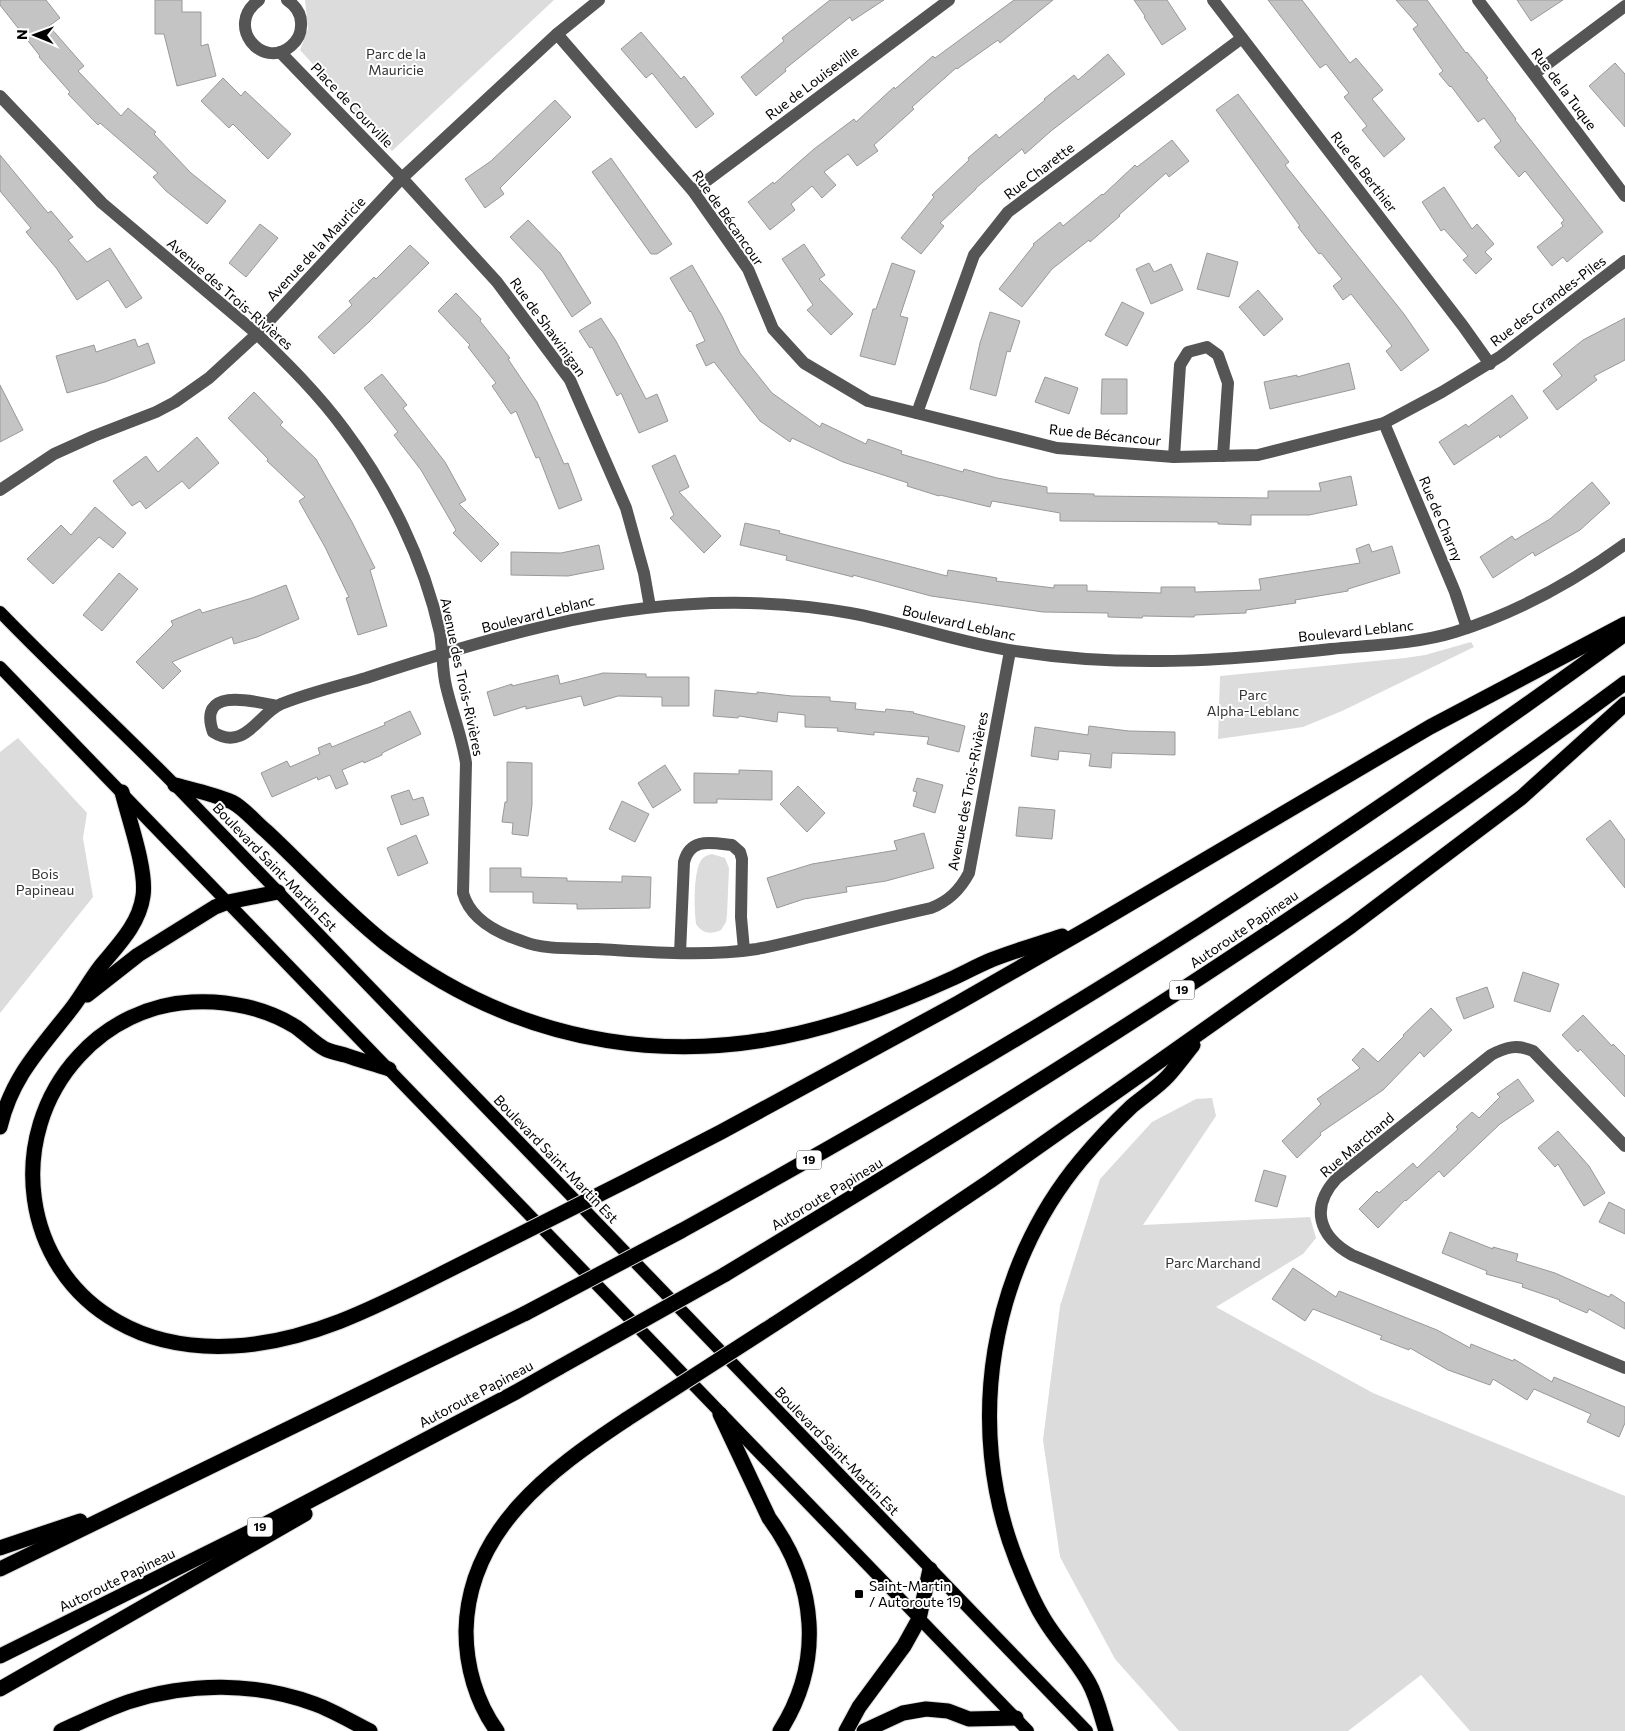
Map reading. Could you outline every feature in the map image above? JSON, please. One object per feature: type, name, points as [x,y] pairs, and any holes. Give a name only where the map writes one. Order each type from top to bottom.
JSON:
[{"type":"highway","points":[[389,1069],[324,1048],[285,1021],[240,1005],[206,1002],[170,1004],[125,1021],[101,1035],[70,1066],[55,1087],[41,1119],[36,1138],[32,1176],[37,1218],[44,1239],[64,1273],[89,1301],[103,1313],[118,1322],[150,1336],[169,1341],[211,1346],[234,1346],[298,1335],[323,1327],[391,1299],[473,1258],[630,1179],[855,1060],[1094,925],[1430,727],[1625,624]]},
{"type":"highway","name":"Autoroute Papineau","points":[[0,1569],[526,1313],[682,1231],[835,1145],[976,1063],[1198,927],[1404,791],[1625,634]]},
{"type":"highway","name":"Autoroute Papineau","points":[[0,1656],[251,1531],[516,1392],[724,1275],[967,1127],[1150,1011],[1347,879],[1532,751],[1625,683]]},
{"type":"highway","points":[[497,1731],[477,1694],[468,1662],[466,1645],[467,1613],[470,1595],[482,1560],[502,1526],[527,1496],[574,1456],[627,1419],[990,1181],[1351,926],[1522,797],[1625,704]]},
{"type":"highway","points":[[175,785],[234,803],[369,930],[412,962],[461,992],[504,1012],[538,1024],[585,1037],[624,1044],[652,1047],[700,1048],[756,1042],[836,1024],[880,1009],[992,960],[1094,925]]},
{"type":"highway","points":[[0,1127],[12,1092],[27,1064],[72,1008],[99,969],[129,931],[141,906],[144,888],[142,871],[122,792]]},
{"type":"highway","points":[[72,1008],[138,955],[203,914],[228,902],[278,892]]},
{"type":"highway","points":[[1106,1731],[1090,1684],[1044,1619],[1008,1538],[996,1487],[991,1454],[990,1404],[994,1355],[1005,1303],[1017,1268],[1032,1236],[1059,1189],[1104,1134],[1167,1077],[1204,1030]]},
{"type":"highway","points":[[0,1689],[516,1392]]},
{"type":"highway","points":[[720,1414],[769,1518],[779,1531],[793,1558],[804,1589],[808,1608],[809,1647],[804,1680],[795,1704],[780,1731]]},
{"type":"highway","points":[[0,1548],[146,1499]]},
{"type":"highway","points":[[846,1731],[859,1707],[904,1646],[919,1619],[930,1569]]},
{"type":"highway","points":[[61,1731],[110,1709],[149,1696],[187,1688],[212,1687],[258,1690],[290,1696],[318,1705],[370,1731]]},
{"type":"highway","points":[[864,1731],[903,1713],[926,1709],[948,1711],[969,1719],[1016,1718]]},
{"type":"main road","name":"Boulevard Saint-Martin Est","points":[[0,612],[55,669],[128,737],[175,785],[1087,1731]]},
{"type":"main road","points":[[0,666],[1028,1731]]},
{"type":"street","points":[[258,0],[247,12],[245,30],[248,39],[254,46],[262,51],[271,53],[288,49],[295,43],[302,27],[298,10],[287,0]]},
{"type":"street","name":"Avenue de la Mauricie","points":[[0,490],[54,454],[175,402],[209,378],[258,334],[402,178],[557,34],[599,0]]},
{"type":"street","name":"Rue de Louiseville","points":[[693,191],[950,0]]},
{"type":"street","name":"Rue de Berthier","points":[[1213,0],[1463,326],[1490,364]]},
{"type":"street","name":"Rue de la Tuque","points":[[1478,0],[1625,196]]},
{"type":"street","points":[[1534,74],[1625,6]]},
{"type":"street","name":"Rue de Bécancour","points":[[557,34],[693,191],[748,269],[773,329],[804,363],[868,401],[1057,448],[1174,457],[1258,455],[1384,423],[1490,364]]},
{"type":"street","name":"Rue Charette","points":[[917,413],[974,254],[1008,212],[1242,38]]},
{"type":"street","name":"Place de Courville","points":[[280,52],[402,178]]},
{"type":"street","name":"Avenue des Trois-Rivières","points":[[0,96],[102,203],[258,334],[331,412],[376,475],[402,524],[438,625],[446,688],[466,763],[463,892],[469,908],[478,919],[488,925],[532,944],[680,953],[744,950],[774,946],[931,908],[943,903],[958,890],[966,878],[971,863],[1010,651]]},
{"type":"street","name":"Rue de Shawinigan","points":[[402,178],[497,282],[570,380],[626,508],[644,573],[650,607]]},
{"type":"street","name":"Rue des Grandes-Piles","points":[[1490,364],[1625,261]]},
{"type":"street","name":"Rue de Bécancour","points":[[1174,457],[1180,365],[1188,352],[1207,347],[1218,355],[1228,383],[1223,456]]},
{"type":"street","name":"Rue de Charny","points":[[1384,423],[1455,592],[1467,628]]},
{"type":"street","name":"Boulevard Leblanc","points":[[277,706],[243,698],[222,701],[213,708],[211,714],[210,720],[213,732],[223,738],[236,737],[252,729],[277,706],[442,654],[554,624],[650,607],[714,602],[805,606],[868,617],[1010,651],[1098,661],[1185,661],[1290,654],[1404,642],[1438,636],[1467,628],[1499,615],[1563,584],[1591,568],[1625,544]]},
{"type":"street","points":[[680,953],[684,862],[688,850],[698,844],[732,845],[740,852],[742,859],[741,917],[744,950]]},
{"type":"street","name":"Rue Marchand","points":[[1625,1146],[1533,1051],[1515,1046],[1505,1048],[1490,1055],[1337,1178],[1326,1192],[1321,1209],[1322,1226],[1327,1236],[1341,1249],[1352,1255],[1625,1368]]},
{"type":"green space","name":"Parc de la Mauricie","points":[[305,0],[554,0],[392,151],[300,50],[308,29]]},
{"type":"green space","name":"Parc Alpha-Leblanc","points":[[1471,642],[1474,647],[1342,711],[1303,727],[1218,739],[1220,676],[1405,658],[1425,655]]},
{"type":"green space","name":"Bois Papineau","points":[[18,738],[87,813],[83,838],[93,897],[0,1013],[0,752]]},
{"type":"green space","points":[[712,854],[725,858],[729,868],[726,922],[721,930],[710,933],[704,931],[696,924],[695,890],[699,864],[703,858]]},
{"type":"green space","name":"Parc Marchand","points":[[1212,1098],[1216,1116],[1143,1225],[1310,1217],[1316,1238],[1303,1254],[1216,1307],[1373,1393],[1625,1496],[1625,1731],[1470,1731],[1421,1675],[1348,1731],[1179,1731],[1115,1659],[1060,1557],[1043,1440],[1060,1306],[1100,1179],[1152,1122],[1196,1099]]},
{"type":"building","points":[[0,0],[46,0],[60,18],[49,26],[84,66],[78,71],[121,116],[128,108],[156,132],[154,134],[191,173],[226,201],[207,224],[166,191],[153,177],[158,173],[100,123],[98,125],[68,94],[70,92],[39,57],[0,5]]},
{"type":"building","points":[[155,0],[182,0],[182,12],[201,12],[201,46],[208,44],[216,76],[177,86],[164,34],[155,34]]},
{"type":"building","points":[[830,0],[884,0],[852,21],[850,17],[785,69],[786,71],[756,96],[741,77],[784,41],[782,38]]},
{"type":"building","points":[[1014,0],[1053,0],[1000,43],[998,40],[956,68],[912,107],[914,109],[874,145],[878,151],[857,166],[848,154],[824,172],[836,185],[822,198],[812,186],[791,204],[795,210],[770,230],[748,202],[773,182],[774,184],[814,149],[854,119],[856,122],[894,87],[895,89],[933,56],[935,58]]},
{"type":"building","points":[[1134,0],[1167,0],[1186,29],[1162,45]]},
{"type":"building","points":[[1268,0],[1302,0],[1350,63],[1356,58],[1383,90],[1372,99],[1405,139],[1384,157],[1362,130],[1367,126],[1344,97],[1349,93],[1326,64],[1320,68]]},
{"type":"building","points":[[1396,0],[1427,0],[1466,53],[1488,78],[1486,79],[1515,120],[1603,232],[1567,262],[1563,257],[1552,266],[1537,247],[1563,226],[1561,223],[1564,220],[1525,171],[1519,177],[1494,147],[1501,141],[1484,118],[1478,122],[1451,86],[1439,74],[1443,71],[1413,29],[1418,25]]},
{"type":"building","points":[[1517,0],[1563,0],[1531,21]]},
{"type":"building","points":[[641,32],[681,79],[684,76],[714,114],[696,128],[652,73],[646,78],[621,49]]},
{"type":"building","points":[[1108,54],[1125,74],[1051,131],[1025,154],[1022,149],[976,188],[940,223],[944,226],[921,254],[901,238],[934,197],[932,195],[969,160],[968,158],[996,134],[999,138],[1074,75],[1078,80]]},
{"type":"building","points":[[1615,63],[1625,74],[1625,127],[1589,86]]},
{"type":"building","points":[[223,78],[241,96],[245,91],[291,134],[268,159],[233,124],[229,128],[201,101]]},
{"type":"building","points":[[1238,94],[1289,162],[1285,165],[1404,314],[1429,350],[1401,371],[1386,351],[1392,346],[1351,294],[1343,300],[1333,286],[1342,279],[1298,227],[1300,226],[1216,110]]},
{"type":"building","points":[[555,100],[571,117],[500,188],[504,194],[485,208],[465,179],[491,161]]},
{"type":"building","points":[[1172,140],[1189,161],[1169,177],[1166,173],[1090,242],[1089,240],[1052,269],[1022,307],[999,289],[1033,244],[1060,222],[1063,226],[1103,195],[1135,165],[1137,167]]},
{"type":"building","points":[[0,155],[48,213],[51,211],[73,237],[68,240],[87,262],[110,248],[142,298],[126,308],[108,280],[77,300],[57,269],[26,232],[31,228],[0,191]]},
{"type":"building","points":[[611,158],[672,244],[657,254],[651,254],[592,172]]},
{"type":"building","points":[[1444,187],[1472,229],[1477,224],[1494,244],[1485,252],[1492,259],[1476,274],[1463,260],[1468,256],[1444,229],[1441,231],[1422,202]]},
{"type":"building","points":[[528,220],[560,253],[591,303],[572,317],[543,272],[510,237]]},
{"type":"building","points":[[260,224],[278,238],[246,277],[229,263]]},
{"type":"building","points":[[804,244],[825,275],[819,279],[853,314],[831,335],[807,310],[813,305],[782,259]]},
{"type":"building","points":[[410,245],[429,263],[334,354],[318,337],[352,305],[349,301],[374,277],[376,279]]},
{"type":"building","points":[[1207,253],[1238,262],[1229,297],[1197,289]]},
{"type":"building","points":[[892,263],[915,271],[900,316],[908,318],[895,365],[860,356],[873,309],[876,309]]},
{"type":"building","points":[[1149,263],[1154,272],[1171,264],[1183,290],[1151,304],[1136,269]]},
{"type":"building","points":[[692,265],[722,316],[740,353],[772,393],[820,427],[822,423],[866,444],[868,439],[902,451],[901,454],[963,472],[964,469],[997,478],[1047,487],[1047,493],[1094,494],[1094,496],[1268,498],[1268,491],[1321,491],[1319,483],[1351,476],[1357,505],[1309,515],[1251,515],[1251,525],[1218,524],[1218,522],[1060,521],[1060,513],[992,501],[990,507],[939,496],[907,486],[908,483],[843,462],[792,438],[790,442],[760,421],[714,362],[706,366],[696,345],[705,341],[691,311],[670,278]]},
{"type":"building","points":[[1258,290],[1283,319],[1264,336],[1239,307]]},
{"type":"building","points":[[456,293],[481,319],[480,321],[510,358],[508,359],[537,402],[564,464],[568,463],[582,500],[559,509],[539,457],[536,458],[516,411],[511,414],[492,386],[496,383],[468,347],[470,345],[438,311]]},
{"type":"building","points":[[1122,302],[1144,313],[1127,346],[1105,335]]},
{"type":"building","points":[[990,312],[1020,321],[1010,352],[1007,351],[996,396],[970,389],[980,343]]},
{"type":"building","points":[[601,318],[616,341],[646,399],[657,394],[668,421],[639,433],[621,393],[617,396],[592,347],[590,348],[579,331]]},
{"type":"building","points":[[1625,318],[1625,360],[1594,376],[1597,380],[1557,410],[1543,391],[1562,376],[1553,364],[1583,340]]},
{"type":"building","points":[[135,339],[138,347],[148,343],[155,363],[105,382],[67,393],[56,356],[94,345],[96,352]]},
{"type":"building","points":[[1349,363],[1355,389],[1270,409],[1264,382],[1297,375],[1297,377]]},
{"type":"building","points":[[382,374],[407,405],[403,408],[445,462],[466,500],[459,504],[499,544],[481,562],[453,533],[456,530],[421,470],[394,435],[398,432],[364,388]]},
{"type":"building","points":[[1045,377],[1078,388],[1069,414],[1035,402]]},
{"type":"building","points":[[1102,379],[1127,379],[1127,414],[1101,414]]},
{"type":"building","points":[[0,385],[23,430],[0,442]]},
{"type":"building","points":[[254,392],[283,422],[280,425],[316,459],[352,522],[375,568],[370,570],[387,626],[358,635],[346,598],[349,597],[325,547],[299,501],[305,497],[267,461],[268,459],[228,418]]},
{"type":"building","points":[[1512,395],[1528,418],[1500,438],[1499,435],[1454,465],[1439,442],[1466,424],[1468,427]]},
{"type":"building","points":[[197,437],[219,463],[189,489],[182,481],[146,509],[140,501],[132,506],[113,481],[146,456],[158,472]]},
{"type":"building","points":[[675,455],[689,487],[679,492],[721,536],[704,553],[670,518],[674,515],[652,466]]},
{"type":"building","points":[[1592,482],[1610,503],[1580,530],[1535,556],[1533,552],[1493,578],[1480,557],[1512,536],[1515,540],[1550,519]]},
{"type":"building","points":[[95,507],[126,533],[113,548],[99,537],[53,584],[27,559],[61,525],[71,535]]},
{"type":"building","points":[[745,523],[947,576],[948,570],[997,578],[996,581],[1054,588],[1054,585],[1087,585],[1087,591],[1161,593],[1161,587],[1195,587],[1195,592],[1261,590],[1259,579],[1360,563],[1356,549],[1369,544],[1372,552],[1392,546],[1400,573],[1348,589],[1348,591],[1295,600],[1296,603],[1246,610],[1246,613],[1195,615],[1194,617],[1108,617],[1108,613],[1043,612],[931,596],[853,575],[853,577],[786,560],[787,556],[740,545]]},
{"type":"building","points":[[599,545],[604,569],[568,576],[511,575],[511,552],[561,553]]},
{"type":"building","points":[[119,573],[138,589],[102,631],[83,615]]},
{"type":"building","points":[[286,585],[299,619],[257,637],[234,644],[232,637],[172,662],[181,671],[163,689],[136,662],[173,625],[171,621],[200,609],[202,613],[252,598]]},
{"type":"building","points":[[603,673],[646,674],[646,677],[689,677],[689,706],[662,706],[662,697],[618,696],[584,706],[581,696],[526,709],[526,706],[494,716],[487,692],[512,684],[512,686],[558,675],[560,684]]},
{"type":"building","points":[[715,690],[830,697],[830,701],[856,703],[855,709],[885,712],[886,709],[914,712],[965,726],[959,752],[927,744],[929,737],[874,732],[874,735],[837,731],[838,728],[805,727],[805,715],[778,712],[777,722],[739,716],[738,718],[713,716]]},
{"type":"building","points":[[410,711],[421,734],[382,753],[382,755],[342,770],[348,784],[336,789],[330,775],[318,780],[317,777],[272,797],[261,773],[287,761],[290,767],[320,754],[318,748],[330,743],[332,747],[385,725],[384,723]]},
{"type":"building","points":[[1089,726],[1129,731],[1175,732],[1175,755],[1112,753],[1111,768],[1089,766],[1091,754],[1059,751],[1058,760],[1031,756],[1035,727],[1088,735]]},
{"type":"building","points":[[507,762],[532,763],[532,805],[528,836],[512,834],[513,823],[502,822],[505,802],[507,802]]},
{"type":"building","points":[[665,765],[681,790],[653,808],[638,783]]},
{"type":"building","points":[[739,770],[772,771],[772,800],[717,799],[717,803],[694,803],[694,773],[739,774]]},
{"type":"building","points":[[917,778],[943,785],[935,813],[913,806],[917,792],[913,791]]},
{"type":"building","points":[[798,786],[825,813],[807,832],[780,804]]},
{"type":"building","points":[[409,790],[413,800],[423,797],[429,815],[401,825],[391,796]]},
{"type":"building","points":[[622,801],[649,814],[635,842],[609,829]]},
{"type":"building","points":[[1019,807],[1055,810],[1052,839],[1016,836]]},
{"type":"building","points":[[1610,820],[1625,840],[1625,888],[1586,839]]},
{"type":"building","points":[[924,833],[934,868],[886,881],[846,887],[847,892],[804,899],[777,908],[767,878],[812,864],[897,850],[894,841]]},
{"type":"building","points":[[416,835],[428,863],[398,876],[387,848]]},
{"type":"building","points":[[490,868],[521,868],[521,877],[567,878],[567,881],[622,882],[622,876],[651,877],[650,908],[577,909],[577,904],[533,903],[533,892],[490,892]]},
{"type":"building","points":[[1523,972],[1559,984],[1550,1012],[1514,1001]]},
{"type":"building","points":[[1487,987],[1494,1007],[1464,1019],[1456,998]]},
{"type":"building","points":[[1431,1008],[1452,1030],[1424,1057],[1420,1052],[1383,1090],[1320,1133],[1321,1135],[1297,1158],[1282,1141],[1321,1104],[1317,1099],[1360,1068],[1352,1060],[1363,1048],[1378,1062]]},
{"type":"building","points":[[1583,1015],[1612,1046],[1613,1044],[1625,1056],[1625,1097],[1580,1049],[1578,1052],[1562,1035]]},
{"type":"building","points":[[1518,1079],[1534,1101],[1500,1124],[1444,1177],[1439,1171],[1405,1200],[1378,1228],[1359,1209],[1377,1191],[1379,1193],[1413,1163],[1417,1168],[1458,1129],[1456,1127],[1472,1112],[1479,1118],[1500,1097],[1497,1094]]},
{"type":"building","points":[[1558,1131],[1589,1166],[1605,1193],[1584,1206],[1558,1164],[1555,1167],[1538,1148]]},
{"type":"building","points":[[1264,1170],[1286,1176],[1277,1207],[1255,1201]]},
{"type":"building","points":[[1609,1202],[1625,1210],[1625,1234],[1599,1222]]},
{"type":"building","points":[[1450,1232],[1493,1249],[1493,1247],[1518,1254],[1516,1261],[1555,1273],[1609,1297],[1611,1294],[1625,1303],[1625,1329],[1589,1309],[1587,1313],[1560,1300],[1522,1287],[1523,1284],[1486,1274],[1487,1271],[1442,1253]]},
{"type":"building","points":[[1293,1268],[1336,1297],[1339,1291],[1437,1330],[1470,1348],[1471,1344],[1513,1361],[1514,1359],[1552,1382],[1554,1377],[1625,1407],[1625,1423],[1619,1437],[1587,1422],[1591,1414],[1534,1389],[1527,1400],[1493,1379],[1490,1385],[1448,1370],[1410,1348],[1409,1350],[1380,1339],[1382,1336],[1313,1309],[1305,1321],[1272,1299]]},
{"type":"place","name":"Saint-Martin / Autoroute 19","points":[[859,1594]]}]
